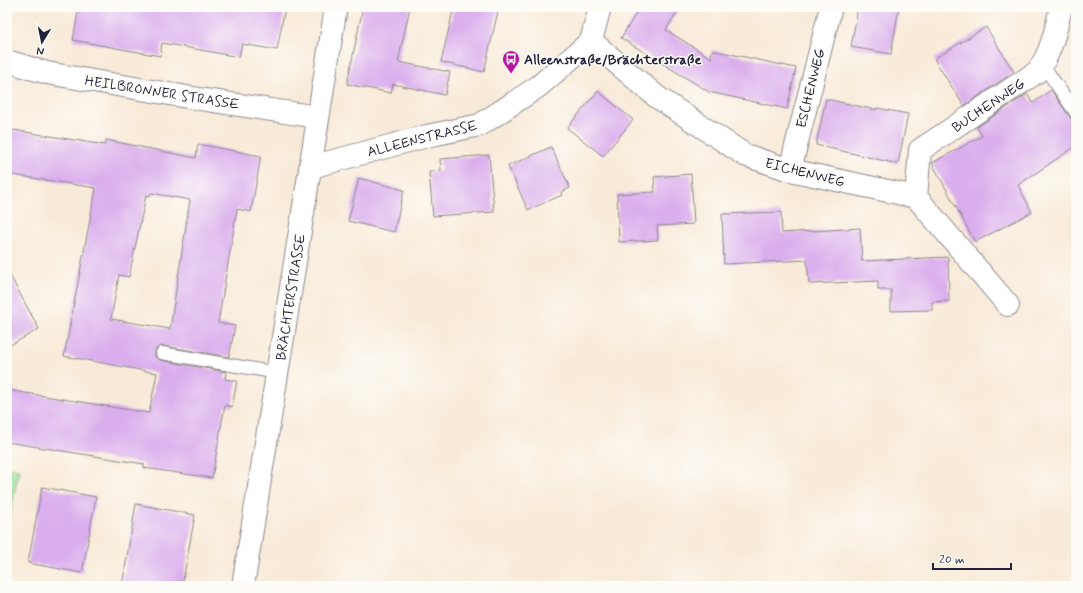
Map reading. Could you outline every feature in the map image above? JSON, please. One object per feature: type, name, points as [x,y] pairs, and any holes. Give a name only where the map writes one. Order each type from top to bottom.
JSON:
[{"type":"street","name":"BRÄCHTERSTRASSE","points":[[243,586],[336,7]]},
{"type":"street","points":[[591,41],[600,7]]},
{"type":"street","name":"ESCHENWEG","points":[[790,170],[831,7]]},
{"type":"street","name":"BUCHENWEG","points":[[916,197],[920,150],[1037,72],[1043,65],[1056,31],[1061,7]]},
{"type":"street","name":"ALLEENSTRASSE","points":[[311,167],[427,136],[480,125],[539,86],[591,41]]},
{"type":"street","name":"EICHENWEG","points":[[591,41],[656,97],[744,155],[790,170],[916,197]]},
{"type":"street","name":"HEILBRONNER STRASSE","points":[[7,61],[54,74],[193,98],[318,117]]},
{"type":"street","points":[[916,197],[1008,305]]},
{"type":"lane","points":[[1043,65],[1076,113]]},
{"type":"lane","points":[[162,353],[278,373]]},
{"type":"green space","points":[[7,467],[19,469],[7,532]]},
{"type":"building","points":[[79,7],[285,7],[277,50],[242,44],[239,57],[162,43],[160,56],[73,40]]},
{"type":"building","points":[[363,7],[410,7],[398,62],[450,72],[445,95],[393,84],[391,93],[347,84]]},
{"type":"building","points":[[454,7],[499,7],[484,72],[441,62]]},
{"type":"building","points":[[640,7],[680,7],[666,30],[711,58],[712,50],[796,68],[787,109],[709,92],[621,38]]},
{"type":"building","points":[[858,7],[899,7],[891,54],[851,47]]},
{"type":"building","points":[[986,27],[1014,72],[964,106],[934,59]]},
{"type":"building","points":[[1051,90],[1076,126],[1076,146],[1018,185],[1032,212],[975,242],[932,163],[982,136],[977,127],[1027,94],[1033,103]]},
{"type":"building","points":[[598,91],[633,120],[603,156],[567,128]]},
{"type":"building","points":[[826,99],[876,110],[877,108],[908,114],[898,164],[816,145]]},
{"type":"building","points":[[7,129],[105,145],[106,140],[196,158],[198,144],[261,156],[251,212],[237,209],[218,323],[235,326],[229,357],[163,346],[157,348],[155,352],[155,356],[160,360],[226,372],[225,379],[237,381],[232,407],[225,405],[212,478],[144,468],[144,464],[7,442],[7,390],[149,413],[157,373],[64,356],[96,188],[7,174]],"holes":[[[151,193],[190,200],[170,329],[111,319],[119,275],[129,277],[146,195],[150,196]]]},
{"type":"building","points":[[551,147],[570,188],[561,192],[562,195],[528,210],[508,166]]},
{"type":"building","points":[[489,155],[494,212],[433,216],[429,172],[441,171],[440,159]]},
{"type":"building","points":[[691,174],[694,224],[657,226],[658,240],[619,242],[617,194],[655,192],[654,177]]},
{"type":"building","points":[[359,178],[404,190],[394,232],[348,221]]},
{"type":"building","points":[[781,212],[782,233],[860,228],[862,261],[948,257],[949,301],[932,302],[932,310],[891,311],[891,290],[878,290],[878,281],[809,284],[807,260],[724,264],[722,214]]},
{"type":"building","points":[[7,270],[39,329],[7,347]]},
{"type":"building","points":[[42,487],[96,497],[82,573],[28,563]]},
{"type":"building","points":[[136,504],[195,515],[182,586],[122,586]]},
{"type":"place","name":"Alleenstraße/Brächterstraße","points":[[511,74]]}]
